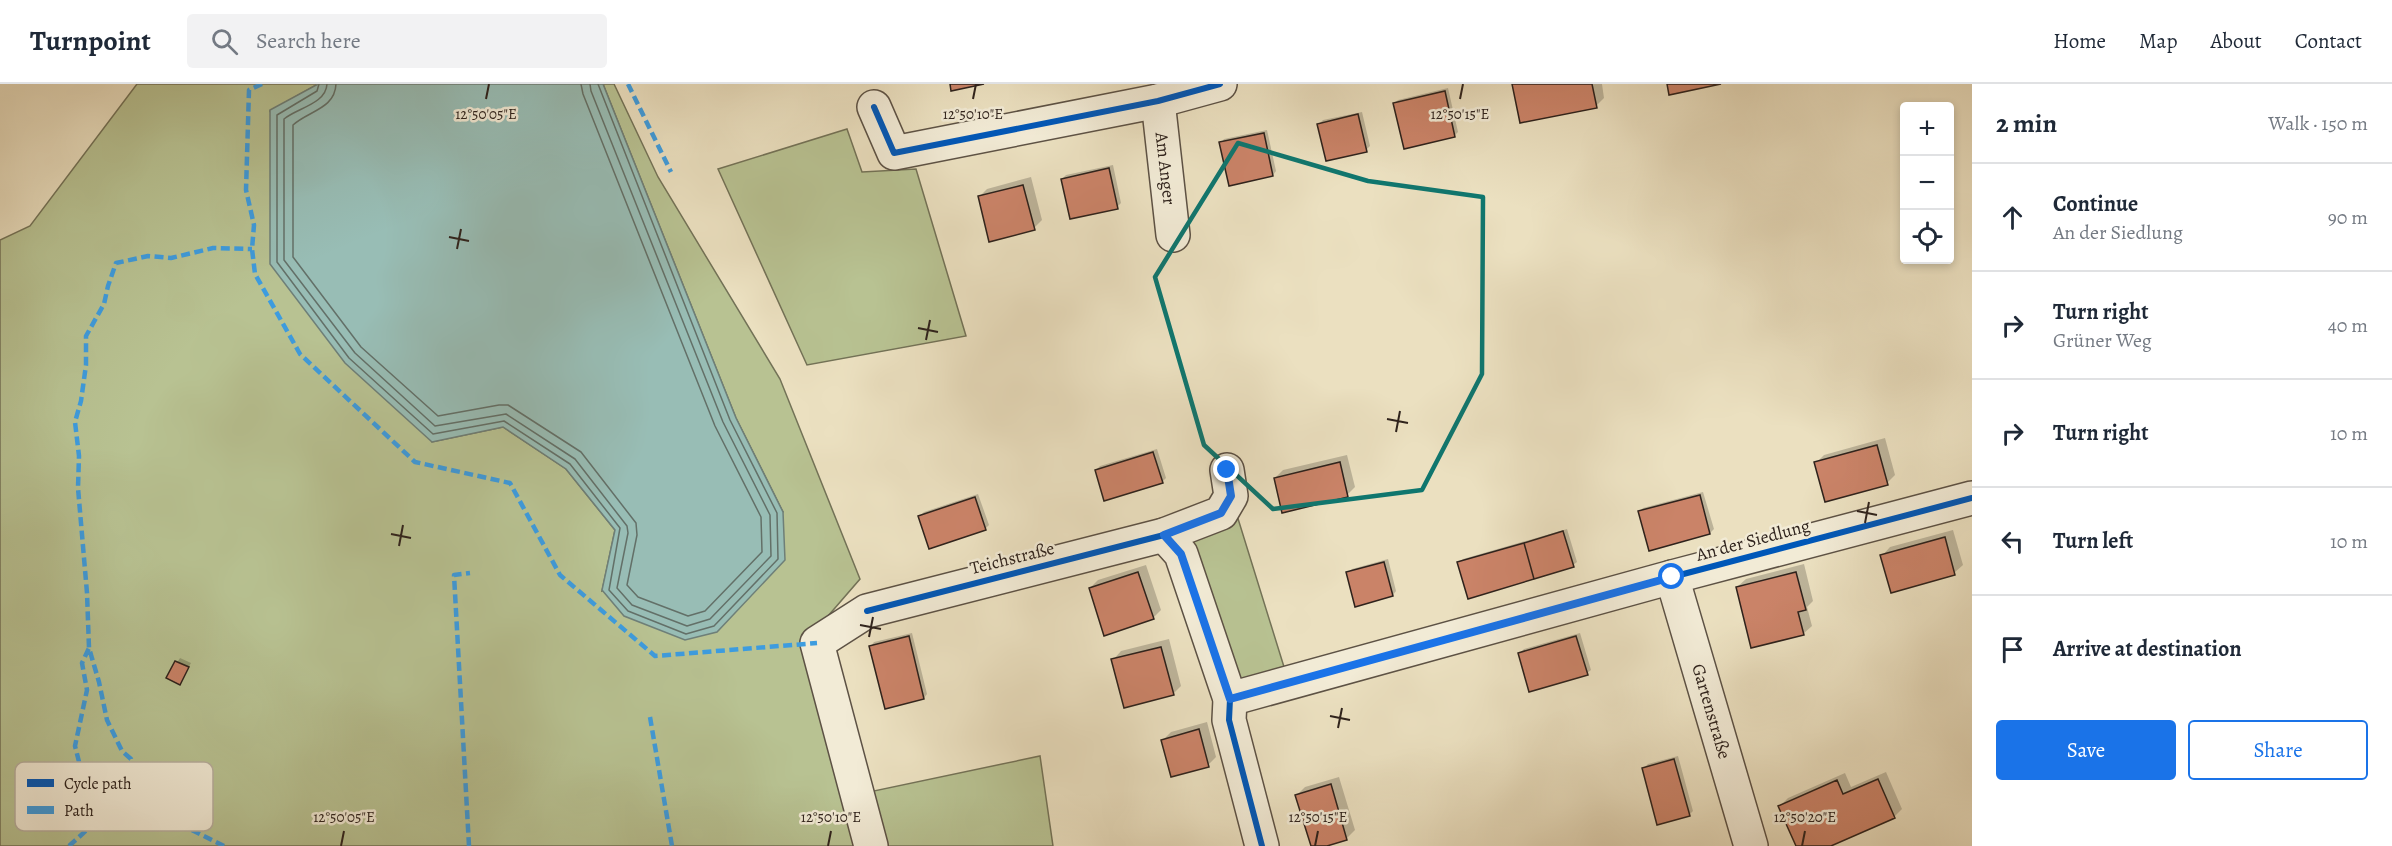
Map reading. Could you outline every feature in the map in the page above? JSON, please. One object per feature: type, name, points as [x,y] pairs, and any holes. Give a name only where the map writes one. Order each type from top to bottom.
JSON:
[{"type":"street","points":[[874,107],[894,153],[1158,100],[1220,84]]},
{"type":"street","name":"Am Anger","points":[[1158,100],[1173,236]]},
{"type":"street","name":"Teichstraße","points":[[871,846],[817,643],[867,611],[1164,535],[1221,513],[1231,496],[1227,470]]},
{"type":"street","name":"An der Siedlung","points":[[1230,699],[1672,577],[1972,498]]},
{"type":"street","points":[[1164,535],[1181,554],[1230,699],[1229,720],[1262,846]]},
{"type":"street","name":"Gartenstraße","points":[[1672,577],[1751,846]]},
{"type":"highlighted area","points":[[1238,143],[1368,181],[1483,197],[1482,374],[1422,490],[1273,509],[1204,445],[1155,277]]},
{"type":"green space","points":[[137,84],[318,84],[270,111],[432,442],[503,427],[566,469],[615,530],[602,591],[783,512],[736,418],[603,84],[614,84],[658,177],[780,379],[860,579],[809,638],[860,794],[1040,756],[1053,846],[0,846],[0,240],[30,226]]},
{"type":"green space","points":[[847,129],[862,172],[916,169],[966,336],[807,365],[718,169]]},
{"type":"green space","points":[[1231,496],[1289,683],[1230,699],[1164,535]]},
{"type":"water","points":[[318,84],[603,84],[736,418],[783,512],[785,560],[717,632],[685,640],[624,616],[602,590],[615,530],[566,469],[503,427],[432,442],[345,363],[270,264],[270,110]]},
{"type":"building","points":[[950,84],[984,84],[951,91]]},
{"type":"building","points":[[1512,84],[1592,84],[1597,108],[1520,123]]},
{"type":"building","points":[[1667,84],[1721,84],[1669,95]]},
{"type":"building","points":[[1445,91],[1455,137],[1404,149],[1393,103]]},
{"type":"building","points":[[1358,114],[1367,152],[1326,161],[1317,124]]},
{"type":"building","points":[[1264,133],[1273,176],[1229,186],[1219,142]]},
{"type":"building","points":[[1109,168],[1118,209],[1070,219],[1061,179]]},
{"type":"building","points":[[1023,185],[1035,230],[989,242],[978,196]]},
{"type":"building","points":[[1877,445],[1888,485],[1825,502],[1814,462]]},
{"type":"building","points":[[1153,452],[1163,483],[1104,501],[1095,470]]},
{"type":"building","points":[[1340,462],[1348,497],[1282,513],[1274,478]]},
{"type":"building","points":[[1700,495],[1710,534],[1649,551],[1638,511]]},
{"type":"building","points":[[975,497],[986,530],[929,549],[918,516]]},
{"type":"building","points":[[1563,531],[1574,567],[1534,579],[1524,543]]},
{"type":"building","points":[[1945,537],[1955,575],[1891,593],[1880,555]]},
{"type":"building","points":[[1524,543],[1534,579],[1468,599],[1457,562]]},
{"type":"building","points":[[1384,562],[1393,596],[1355,607],[1346,572]]},
{"type":"building","points":[[1138,572],[1154,619],[1104,636],[1089,588]]},
{"type":"building","points":[[1796,572],[1806,610],[1798,612],[1804,635],[1751,648],[1736,587]]},
{"type":"building","points":[[909,636],[924,699],[885,709],[869,646]]},
{"type":"building","points":[[1576,636],[1588,675],[1529,692],[1518,653]]},
{"type":"building","points":[[1161,647],[1174,695],[1124,708],[1111,659]]},
{"type":"building","points":[[175,661],[189,667],[180,685],[166,678]]},
{"type":"building","points":[[1199,729],[1209,767],[1171,777],[1161,740]]},
{"type":"building","points":[[1674,759],[1690,816],[1657,825],[1642,768]]},
{"type":"building","points":[[1878,779],[1895,818],[1831,846],[1796,846],[1778,806],[1837,780],[1843,794]]},
{"type":"building","points":[[1331,784],[1347,840],[1327,846],[1311,846],[1295,795]]},
{"type":"marked path","points":[[262,84],[249,90],[246,190],[254,225],[252,249],[255,274],[300,354],[415,462],[510,483],[560,575],[655,656],[817,643]]},
{"type":"marked path","points":[[628,84],[671,172]]},
{"type":"marked path","points":[[131,762],[122,751],[107,720],[89,648],[78,488],[79,456],[75,422],[81,401],[86,365],[86,336],[104,304],[116,263],[148,256],[171,258],[213,248],[252,249]]},
{"type":"marked path","points":[[469,846],[454,575],[470,573]]},
{"type":"marked path","points":[[79,762],[75,746],[87,690],[82,663],[89,648]]},
{"type":"marked path","points":[[650,717],[672,846]]},
{"type":"marked path","points":[[69,846],[86,831]]},
{"type":"marked path","points":[[194,831],[224,846]]},
{"type":"cycle path","points":[[874,107],[894,153],[1158,101],[1220,84]]},
{"type":"cycle path","points":[[1230,699],[1672,577],[1972,498]]},
{"type":"cycle path","points":[[867,611],[1164,535],[1181,554],[1230,699],[1229,720],[1262,846]]},
{"type":"route","points":[[1227,470],[1231,496],[1221,513],[1164,535],[1181,554],[1230,699],[1672,577]]}]
